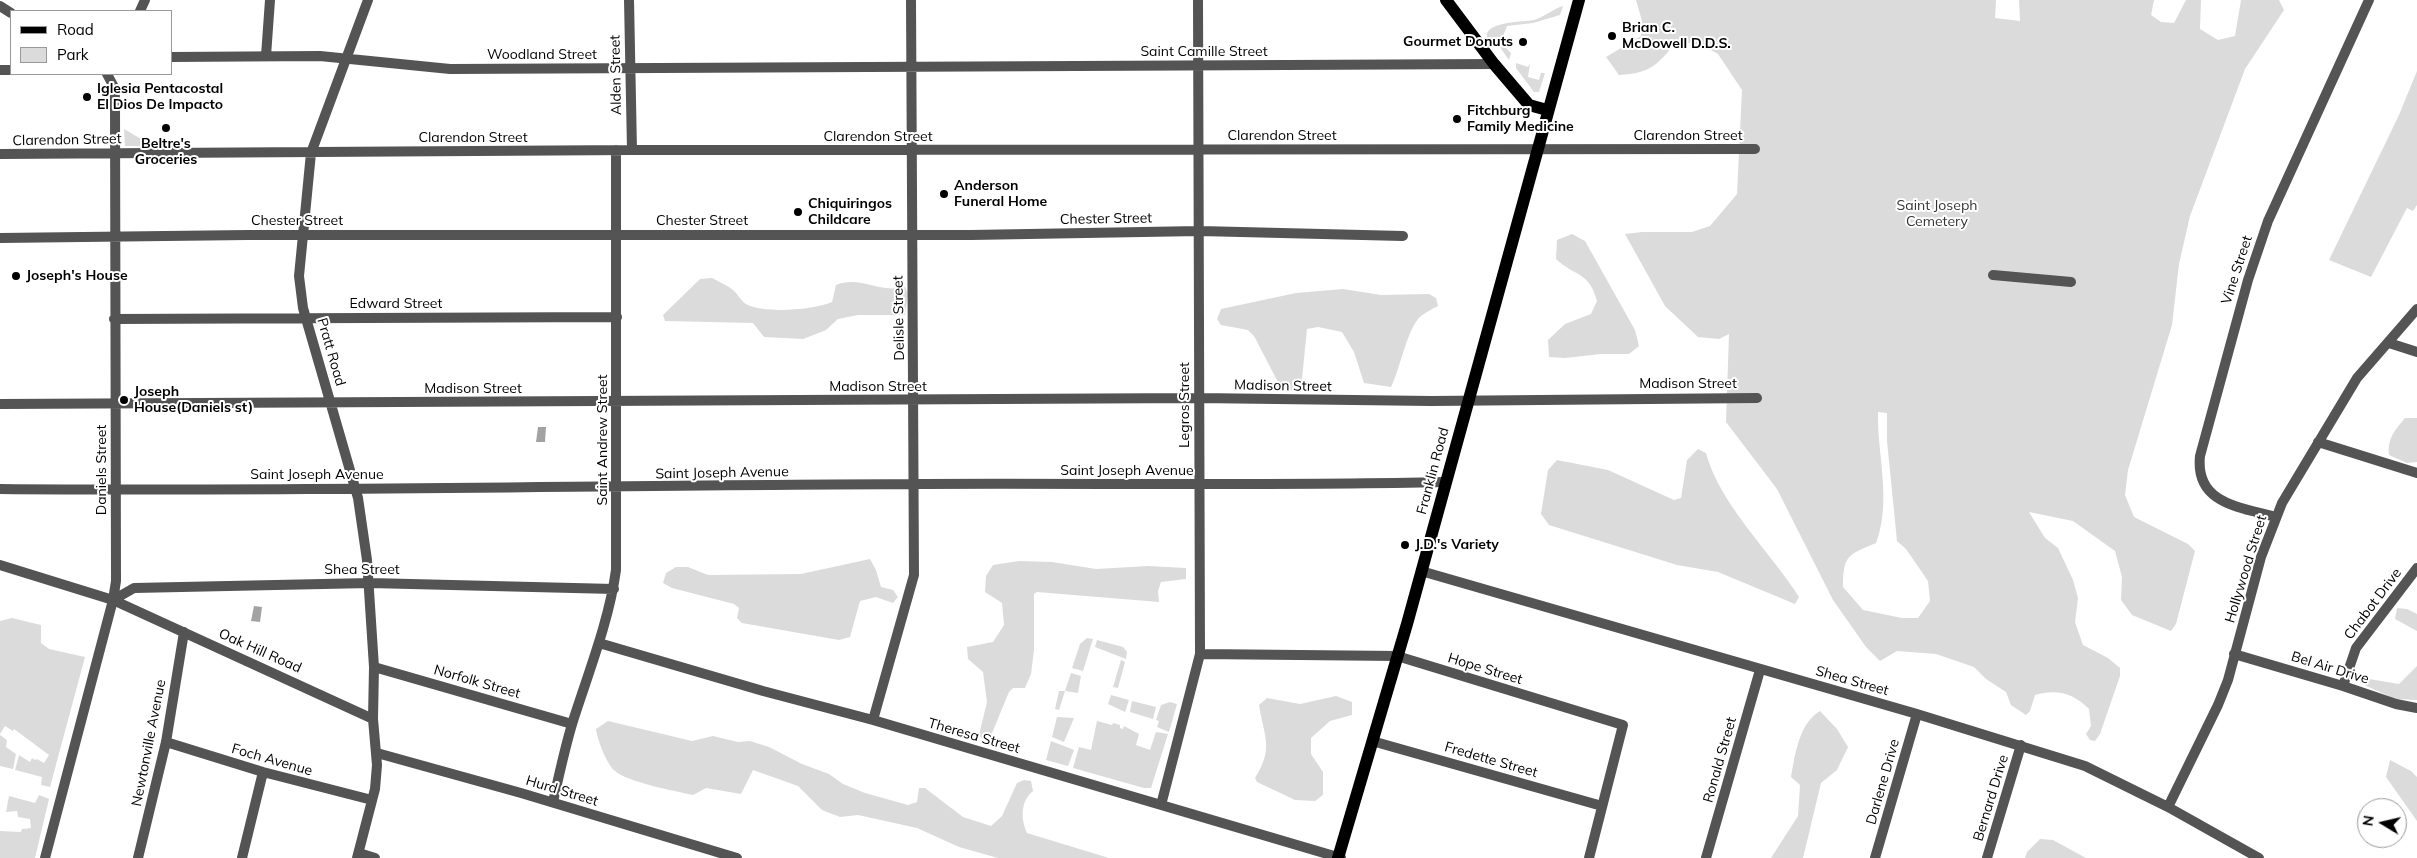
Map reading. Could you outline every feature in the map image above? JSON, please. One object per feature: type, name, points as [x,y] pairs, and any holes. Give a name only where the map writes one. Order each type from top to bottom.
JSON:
[{"type":"main road","points":[[1446,0],[1494,64],[1529,105],[1547,110]]},
{"type":"main road","name":"Franklin Road","points":[[1339,858],[1468,400],[1495,311],[1547,110],[1579,0]]},
{"type":"street","points":[[266,56],[270,0]]},
{"type":"street","name":"Pratt Road","points":[[368,0],[311,153],[302,235],[300,287],[306,318],[355,488],[370,583],[374,667],[373,718]]},
{"type":"street","name":"Alden Street","points":[[629,0],[632,150]]},
{"type":"street","name":"Delisle Street","points":[[874,720],[914,575],[912,0]]},
{"type":"street","name":"Legros Street","points":[[1160,805],[1200,654],[1198,0]]},
{"type":"street","name":"Vine Street","points":[[2276,517],[2225,502],[2214,496],[2202,482],[2199,468],[2200,456],[2245,290],[2268,221],[2369,0]]},
{"type":"street","name":"Woodland Street","points":[[172,57],[320,56],[450,69],[913,67]]},
{"type":"street","name":"Saint Camille Street","points":[[913,67],[1494,64]]},
{"type":"street","name":"Daniels Street","points":[[45,858],[113,600],[116,581],[114,87],[108,75]]},
{"type":"street","points":[[114,87],[116,75]]},
{"type":"street","name":"Clarendon Street","points":[[0,154],[616,150],[1755,149]]},
{"type":"street","name":"Saint Andrew Street","points":[[552,802],[572,724],[599,643],[614,589],[616,570],[618,401],[616,150]]},
{"type":"street","name":"Chester Street","points":[[0,238],[302,235],[912,235],[1200,231],[1403,236]]},
{"type":"street","points":[[1994,275],[2071,282]]},
{"type":"street","name":"Hollywood Street","points":[[2168,807],[2218,705],[2259,563],[2276,517],[2291,487],[2357,378],[2371,359],[2389,343],[2417,309]]},
{"type":"street","name":"Edward Street","points":[[114,319],[617,317]]},
{"type":"street","points":[[2389,343],[2417,352]]},
{"type":"street","name":"Madison Street","points":[[0,404],[1198,398],[1468,400],[1757,398]]},
{"type":"street","points":[[2318,442],[2417,473]]},
{"type":"street","name":"Saint Joseph Avenue","points":[[0,489],[617,488],[914,484],[1200,485],[1445,482]]},
{"type":"street","name":"Oak Hill Road","points":[[0,565],[113,600],[373,718]]},
{"type":"street","name":"Chabot Drive","points":[[2344,686],[2356,648],[2417,568]]},
{"type":"street","name":"Shea Street","points":[[1421,571],[1917,714],[2021,745],[2103,773],[2168,807],[2245,855],[2259,858]]},
{"type":"street","name":"Shea Street","points":[[113,600],[134,588],[370,583],[614,589]]},
{"type":"street","name":"Newtonville Avenue","points":[[138,858],[166,742],[184,632]]},
{"type":"street","name":"Theresa Street","points":[[599,643],[763,691],[874,720],[1339,858]]},
{"type":"street","name":"Hope Street","points":[[1200,654],[1397,656],[1623,725],[1589,858]]},
{"type":"street","name":"Bel Air Drive","points":[[2234,654],[2344,686],[2391,702],[2417,708]]},
{"type":"street","name":"Norfolk Street","points":[[374,667],[572,724]]},
{"type":"street","name":"Ronald Street","points":[[1706,858],[1760,670]]},
{"type":"street","name":"Darlene Drive","points":[[1875,858],[1917,714]]},
{"type":"street","points":[[373,718],[378,753],[372,800],[358,856],[375,858]]},
{"type":"street","name":"Fredette Street","points":[[1372,741],[1602,806]]},
{"type":"street","name":"Foch Avenue","points":[[166,742],[263,772],[372,800]]},
{"type":"street","name":"Bernard Drive","points":[[1988,858],[2021,745]]},
{"type":"street","name":"Hurd Street","points":[[378,753],[552,802],[737,858]]},
{"type":"street","points":[[242,858],[263,772]]},
{"type":"green space","name":"Saint Joseph Cemetery","points":[[1636,0],[1996,0],[1995,18],[2020,21],[2019,0],[2154,0],[2151,15],[2161,22],[2174,23],[2186,0],[2201,0],[2200,29],[2218,40],[2235,36],[2241,0],[2279,0],[2284,10],[2245,69],[2190,216],[2179,264],[2172,325],[2128,470],[2125,495],[2134,517],[2188,544],[2195,551],[2176,624],[2171,631],[2132,615],[2121,600],[2122,577],[2115,551],[2073,521],[2029,512],[2045,538],[2058,548],[2073,580],[2078,598],[2075,622],[2083,645],[2108,658],[2120,668],[2120,676],[2100,734],[2095,741],[2090,740],[2086,734],[2091,726],[2089,709],[2071,696],[2050,692],[2035,695],[2030,711],[2026,715],[2011,705],[2006,692],[1986,679],[1974,667],[1936,654],[1897,651],[1880,661],[1866,647],[1833,600],[1777,489],[1726,422],[1729,334],[1719,339],[1698,337],[1665,306],[1625,234],[1692,232],[1710,226],[1737,194],[1742,90],[1718,54],[1702,45],[1677,41],[1659,62],[1647,70],[1619,75],[1606,57],[1641,36],[1642,21]],"holes":[[[1878,412],[1887,413],[1887,441],[1897,541],[1906,549],[1928,581],[1930,601],[1918,618],[1902,618],[1863,610],[1843,587],[1846,562],[1859,550],[1876,543],[1881,527],[1883,478]]]},
{"type":"green space","points":[[1563,6],[1560,15],[1533,23],[1507,26],[1502,39],[1505,47],[1511,53],[1509,60],[1495,40],[1490,43],[1487,36],[1489,30],[1512,22],[1534,20]]},
{"type":"green space","points":[[1516,63],[1528,67],[1530,63],[1528,77],[1539,80],[1541,73],[1545,73],[1539,92],[1534,92],[1516,68]]},
{"type":"green space","points":[[2417,71],[2417,205],[2413,211],[2407,208],[2371,277],[2329,260],[2399,115]]},
{"type":"green space","points":[[124,129],[148,143],[148,146],[125,146]]},
{"type":"green space","points":[[1572,234],[1585,241],[1635,330],[1639,346],[1629,354],[1601,354],[1565,358],[1549,357],[1548,340],[1565,324],[1591,314],[1597,301],[1594,291],[1586,279],[1556,259],[1557,240]]},
{"type":"green space","points":[[712,278],[733,290],[746,304],[776,310],[801,309],[824,305],[832,302],[836,285],[853,282],[896,289],[905,287],[908,294],[905,315],[858,315],[838,319],[826,330],[803,339],[764,337],[753,323],[665,321],[663,315],[700,279]]},
{"type":"green space","points":[[1343,289],[1381,295],[1429,294],[1436,298],[1438,306],[1421,316],[1416,322],[1391,387],[1364,383],[1354,352],[1342,332],[1318,327],[1307,329],[1301,389],[1291,390],[1280,386],[1254,336],[1248,330],[1221,325],[1217,319],[1221,309],[1296,293]]},
{"type":"green space","points":[[2405,418],[2417,418],[2417,462],[2407,463],[2389,455],[2391,439]]},
{"type":"green space","points":[[1698,449],[1706,453],[1722,491],[1799,597],[1795,604],[1718,572],[1677,565],[1549,525],[1541,514],[1548,470],[1557,460],[1608,470],[1674,500],[1681,498],[1687,460]]},
{"type":"green space","points":[[870,559],[876,570],[881,587],[893,590],[898,597],[893,603],[876,597],[860,601],[850,637],[839,640],[742,623],[737,618],[739,608],[734,604],[672,588],[663,583],[666,573],[676,567],[688,567],[708,575],[801,574]]},
{"type":"green space","points":[[1019,561],[1052,562],[1096,569],[1148,566],[1186,568],[1186,579],[1161,582],[1158,591],[1159,602],[1037,592],[1034,594],[1034,650],[1031,674],[1025,688],[1013,688],[1009,692],[990,738],[983,740],[979,735],[987,702],[983,672],[968,659],[967,647],[993,642],[1004,625],[1002,603],[985,592],[986,576],[993,565]]},
{"type":"green space","points":[[2397,608],[2407,609],[2417,614],[2417,631],[2395,619]]},
{"type":"green space","points":[[12,618],[41,625],[41,643],[49,649],[85,657],[50,787],[41,785],[42,777],[15,770],[19,755],[30,762],[32,758],[44,763],[49,755],[14,729],[13,731],[5,726],[0,734],[0,621]]},
{"type":"green space","points":[[1087,638],[1093,639],[1083,671],[1072,668],[1080,644]]},
{"type":"green space","points":[[1097,640],[1123,647],[1127,652],[1126,659],[1095,647]]},
{"type":"green space","points":[[1121,660],[1125,662],[1118,688],[1113,687]]},
{"type":"green space","points":[[2417,666],[2417,700],[2395,699],[2360,683],[2363,678],[2399,684]]},
{"type":"green space","points":[[1071,673],[1081,676],[1078,693],[1065,691]]},
{"type":"green space","points":[[1059,691],[1065,691],[1059,710],[1055,709]]},
{"type":"green space","points":[[1111,695],[1129,700],[1125,712],[1108,704]]},
{"type":"green space","points":[[1336,696],[1352,702],[1352,715],[1330,721],[1311,738],[1311,754],[1323,772],[1323,795],[1315,801],[1295,800],[1257,782],[1255,778],[1261,768],[1266,750],[1259,705],[1267,698],[1300,704]]},
{"type":"green space","points":[[1132,701],[1156,707],[1153,719],[1130,712]]},
{"type":"green space","points":[[1170,702],[1177,704],[1169,732],[1157,727],[1159,721],[1156,720],[1161,705]]},
{"type":"green space","points":[[1820,711],[1837,729],[1848,747],[1837,770],[1821,783],[1803,858],[1771,858],[1798,816],[1800,785],[1791,777],[1794,759],[1799,740],[1807,723]]},
{"type":"green space","points":[[1057,717],[1074,718],[1064,742],[1052,737]]},
{"type":"green space","points":[[608,721],[692,741],[713,736],[738,742],[750,741],[769,747],[802,764],[829,774],[843,784],[865,793],[908,805],[917,802],[919,788],[925,788],[963,817],[991,826],[1002,816],[1017,783],[1024,780],[1031,781],[1033,791],[1026,800],[1023,811],[1027,833],[1109,858],[998,858],[959,847],[917,828],[858,815],[840,817],[822,810],[798,786],[753,770],[741,794],[706,788],[693,795],[652,786],[621,775],[612,768],[600,745],[596,729]]},
{"type":"green space","points":[[1097,721],[1120,725],[1120,728],[1123,729],[1124,726],[1139,734],[1136,745],[1150,750],[1156,732],[1168,734],[1151,788],[1144,788],[1073,768],[1079,747],[1091,750]]},
{"type":"green space","points":[[0,735],[7,740],[6,747],[16,754],[13,769],[0,766]]},
{"type":"green space","points":[[1051,741],[1074,750],[1068,766],[1046,760]]},
{"type":"green space","points":[[2390,760],[2411,771],[2417,777],[2417,821],[2407,807],[2407,798],[2401,798],[2386,777]]},
{"type":"green space","points":[[39,795],[49,799],[35,858],[0,858],[0,831],[21,832],[22,829],[31,828],[30,819],[18,817],[17,811],[6,812],[9,796],[35,803]]},
{"type":"green space","points":[[2040,839],[2053,840],[2086,858],[2025,858],[2027,852]]},
{"type":"shaded area","points":[[538,427],[546,427],[545,442],[536,442]]},
{"type":"shaded area","points":[[254,606],[262,607],[260,622],[251,621]]},
{"type":"place","name":"Brian C. McDowell D.D.S.","points":[[1612,36]]},
{"type":"place","name":"Gourmet Donuts","points":[[1523,42]]},
{"type":"place","name":"Iglesia Pentacostal El Dios De Impacto","points":[[87,97]]},
{"type":"place","name":"Fitchburg Family Medicine","points":[[1457,119]]},
{"type":"place","name":"Beltre's Groceries","points":[[166,128]]},
{"type":"place","name":"Anderson Funeral Home","points":[[944,194]]},
{"type":"place","name":"Chiquiringos Childcare","points":[[798,212]]},
{"type":"place","name":"Joseph's House","points":[[16,276]]},
{"type":"place","name":"Joseph House(Daniels st)","points":[[124,400]]},
{"type":"place","name":"J.D.'s Variety","points":[[1405,545]]}]
